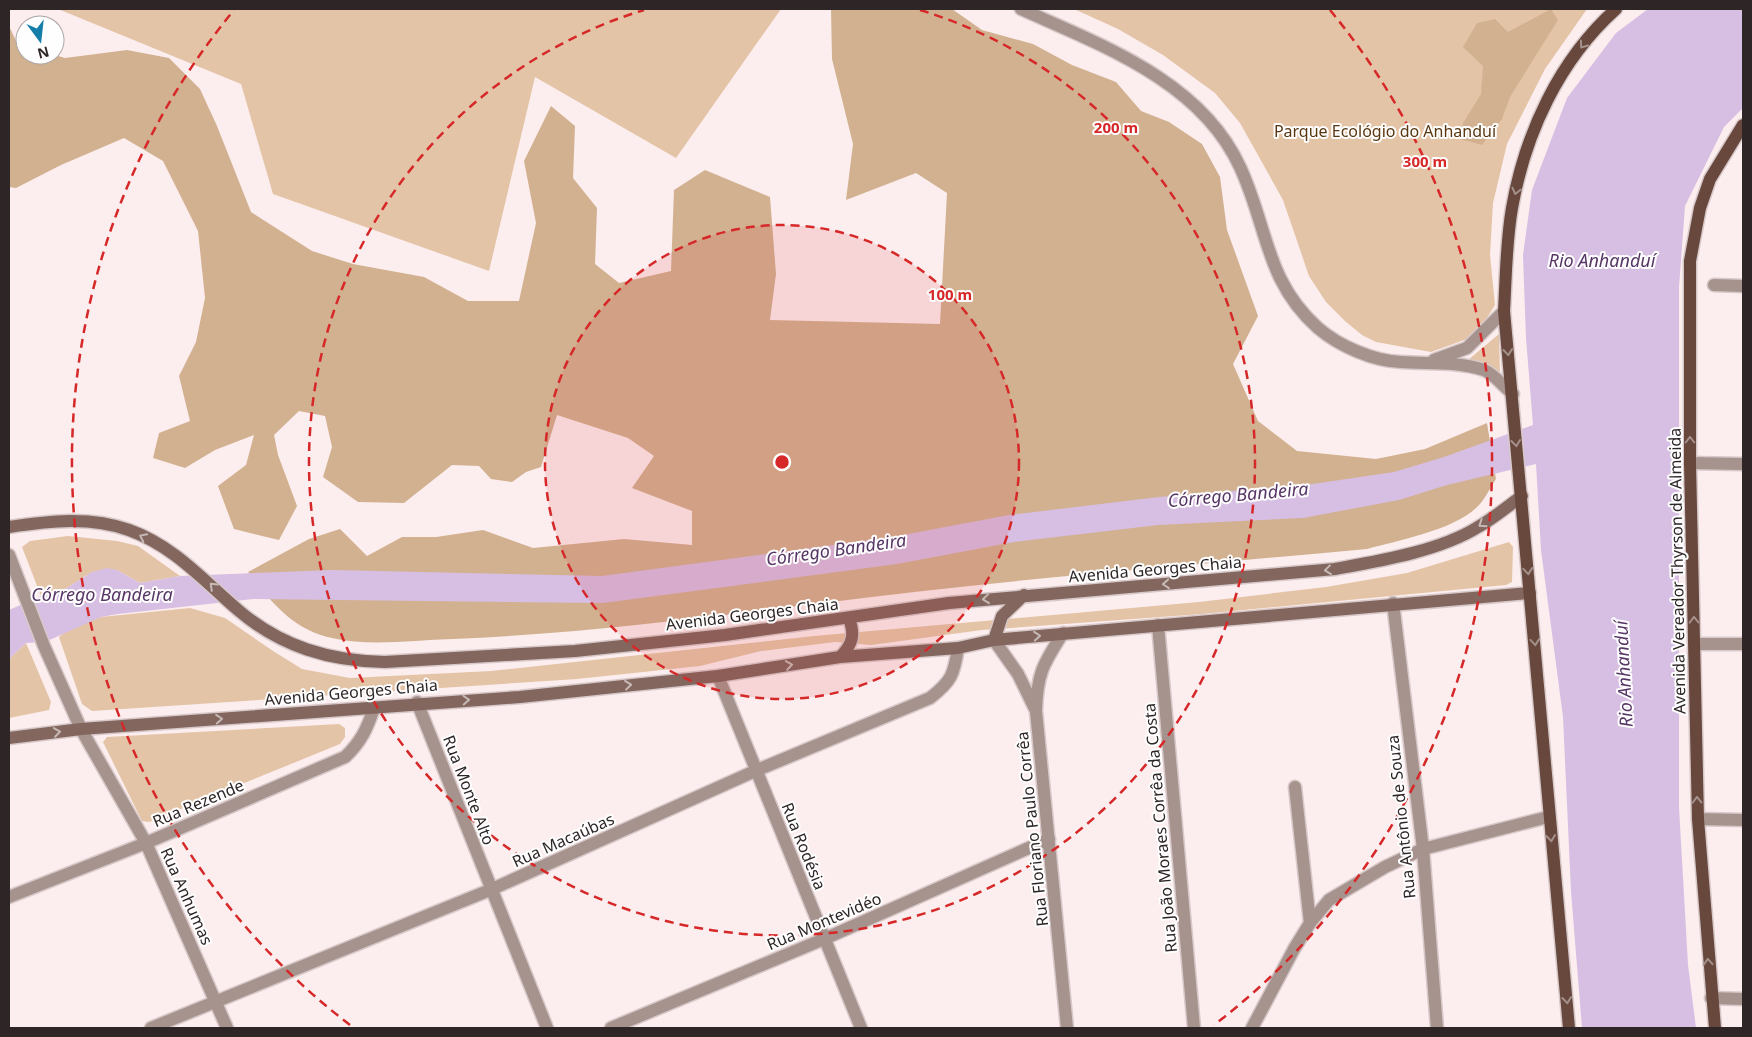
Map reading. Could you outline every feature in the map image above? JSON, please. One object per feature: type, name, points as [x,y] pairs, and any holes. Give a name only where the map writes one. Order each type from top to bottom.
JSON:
[{"type":"main road","points":[[1569,1028],[1548,817],[1520,470],[1513,417],[1513,394],[1504,311],[1512,209],[1526,148],[1556,82],[1597,25],[1616,9]]},
{"type":"main road","name":"Avenida Vereador Thyrson de Almeida","points":[[1715,1028],[1711,998],[1698,819],[1690,463],[1690,261],[1700,208],[1710,179],[1743,125]]},
{"type":"main road","name":"Avenida Georges Chaia","points":[[9,527],[51,521],[91,521],[129,530],[159,545],[185,562],[239,611],[275,637],[298,648],[327,657],[356,662],[385,662],[575,651],[849,618],[949,603],[1024,595],[1292,574],[1381,561],[1452,540],[1478,528],[1522,496]]},
{"type":"main road","name":"Avenida Georges Chaia","points":[[9,738],[81,728],[374,708],[417,702],[520,697],[718,676],[840,657],[958,648],[994,640],[1393,603],[1530,593]]},
{"type":"main road","points":[[994,640],[1002,616],[1024,595]]},
{"type":"main road","points":[[840,657],[850,647],[853,637],[849,618]]},
{"type":"street","points":[[1021,9],[1102,46],[1146,69],[1190,102],[1217,130],[1240,165],[1255,203],[1279,279],[1296,306],[1319,329],[1342,344],[1369,356],[1399,362],[1455,363],[1486,370],[1513,394]]},
{"type":"street","points":[[1714,285],[1743,286]]},
{"type":"street","points":[[1425,363],[1467,348],[1504,311]]},
{"type":"street","points":[[1690,463],[1743,464]]},
{"type":"street","name":"Rua Anhumas","points":[[9,555],[44,646],[81,728],[146,843],[227,1028]]},
{"type":"street","name":"Rua Antônio de Souza","points":[[1393,603],[1423,849],[1437,1028]]},
{"type":"street","name":"Rua João Moraes Corrêa da Costa","points":[[1158,625],[1194,1028]]},
{"type":"street","name":"Rua Floriano Paulo Corrêa","points":[[1063,634],[1044,662],[1037,684],[1036,711],[1049,839],[1064,1027]]},
{"type":"street","points":[[994,640],[1018,674],[1036,711]]},
{"type":"street","points":[[1695,644],[1743,644]]},
{"type":"street","name":"Rua Macaúbas","points":[[151,1028],[490,890],[755,771],[930,698],[947,685],[954,673],[958,648]]},
{"type":"street","name":"Rua Rodésia","points":[[718,676],[861,1028]]},
{"type":"street","name":"Rua Monte Alto","points":[[417,702],[490,890],[547,1028]]},
{"type":"street","name":"Rua Rezende","points":[[9,897],[146,843],[344,757],[359,745],[367,731],[374,708]]},
{"type":"street","points":[[1295,787],[1310,923]]},
{"type":"street","points":[[1252,1028],[1310,923],[1329,900],[1385,867],[1423,849],[1548,817]]},
{"type":"street","points":[[1698,819],[1743,820]]},
{"type":"street","name":"Rua Montevidéo","points":[[611,1028],[824,939],[1049,839]]},
{"type":"street","points":[[1711,998],[1743,999]]},
{"type":"green space","points":[[58,9],[781,9],[676,158],[535,77],[489,271],[273,194],[241,84]]},
{"type":"green space","name":"Parque Ecológio do Anhanduí","points":[[1074,9],[1587,9],[1545,69],[1507,144],[1493,203],[1490,255],[1495,305],[1485,321],[1467,339],[1431,352],[1376,342],[1362,335],[1326,302],[1309,276],[1283,200],[1240,123],[1215,93],[1163,55],[1118,29]]},
{"type":"green space","points":[[1499,334],[1500,375],[1486,364],[1468,360]]},
{"type":"green space","points":[[68,536],[117,541],[138,546],[180,576],[140,583],[117,570],[92,572],[67,588],[41,596],[22,547],[30,541]]},
{"type":"green space","points":[[1509,542],[1513,547],[1512,582],[1506,585],[1202,614],[982,630],[871,645],[835,642],[761,651],[700,666],[577,679],[92,711],[82,704],[59,637],[69,629],[101,617],[190,608],[225,618],[302,669],[350,678],[491,671],[814,636],[1199,602],[1326,587],[1407,573]]},
{"type":"green space","points":[[26,643],[51,702],[49,710],[9,718],[9,659]]},
{"type":"green space","points":[[339,724],[345,728],[345,737],[340,744],[149,822],[142,821],[103,742],[107,737]]},
{"type":"shaded area","points":[[831,9],[952,9],[982,30],[1033,44],[1072,65],[1116,82],[1141,111],[1169,122],[1202,144],[1220,177],[1227,230],[1258,316],[1233,364],[1258,421],[1297,451],[1376,459],[1425,449],[1487,423],[1496,479],[1479,505],[1469,514],[1442,528],[1367,549],[884,595],[589,630],[392,642],[347,641],[332,638],[306,629],[294,622],[274,604],[248,572],[309,539],[340,529],[367,556],[402,537],[436,537],[483,530],[533,548],[624,539],[692,545],[692,511],[632,488],[654,456],[628,438],[557,415],[541,467],[526,472],[512,482],[491,479],[479,466],[452,465],[404,503],[358,502],[323,477],[332,447],[325,416],[299,411],[274,435],[278,455],[297,506],[279,540],[234,529],[218,486],[246,465],[254,435],[215,450],[185,468],[153,458],[159,433],[190,421],[179,376],[196,342],[205,298],[198,231],[163,161],[124,138],[61,165],[16,188],[9,187],[9,26],[15,39],[15,65],[65,65],[65,58],[127,50],[169,58],[200,89],[217,126],[251,212],[312,251],[353,264],[424,277],[468,301],[519,301],[536,223],[524,161],[551,106],[575,126],[573,178],[597,208],[595,264],[619,283],[671,271],[674,190],[705,170],[770,197],[776,274],[770,320],[940,324],[947,193],[916,173],[846,200],[853,144],[832,59]]},
{"type":"shaded area","points":[[1551,9],[1558,20],[1510,97],[1502,119],[1482,145],[1460,139],[1463,123],[1481,94],[1483,66],[1463,47],[1477,23],[1495,19],[1508,32]]},
{"type":"water","points":[[1648,9],[1743,9],[1743,108],[1724,127],[1685,206],[1679,287],[1679,807],[1688,965],[1696,1028],[1582,1028],[1571,891],[1563,717],[1541,550],[1536,464],[1447,485],[1399,500],[1303,518],[1158,525],[1014,542],[897,564],[603,603],[253,599],[118,614],[101,617],[45,642],[26,643],[9,659],[9,610],[41,596],[67,588],[92,572],[107,568],[117,570],[140,583],[180,576],[333,570],[602,576],[892,537],[1009,515],[1159,497],[1299,486],[1394,472],[1444,457],[1533,425],[1526,338],[1523,255],[1532,190],[1567,98],[1616,33]]},
{"type":"water label","name":"Rio Anhanduí","points":[[1602,260]]},
{"type":"water label","name":"Córrego Bandeira","points":[[1238,494]]},
{"type":"water label","name":"Córrego Bandeira","points":[[836,549]]},
{"type":"water label","name":"Córrego Bandeira","points":[[102,594]]},
{"type":"water label","name":"Rio Anhanduí","points":[[1623,674]]}]
